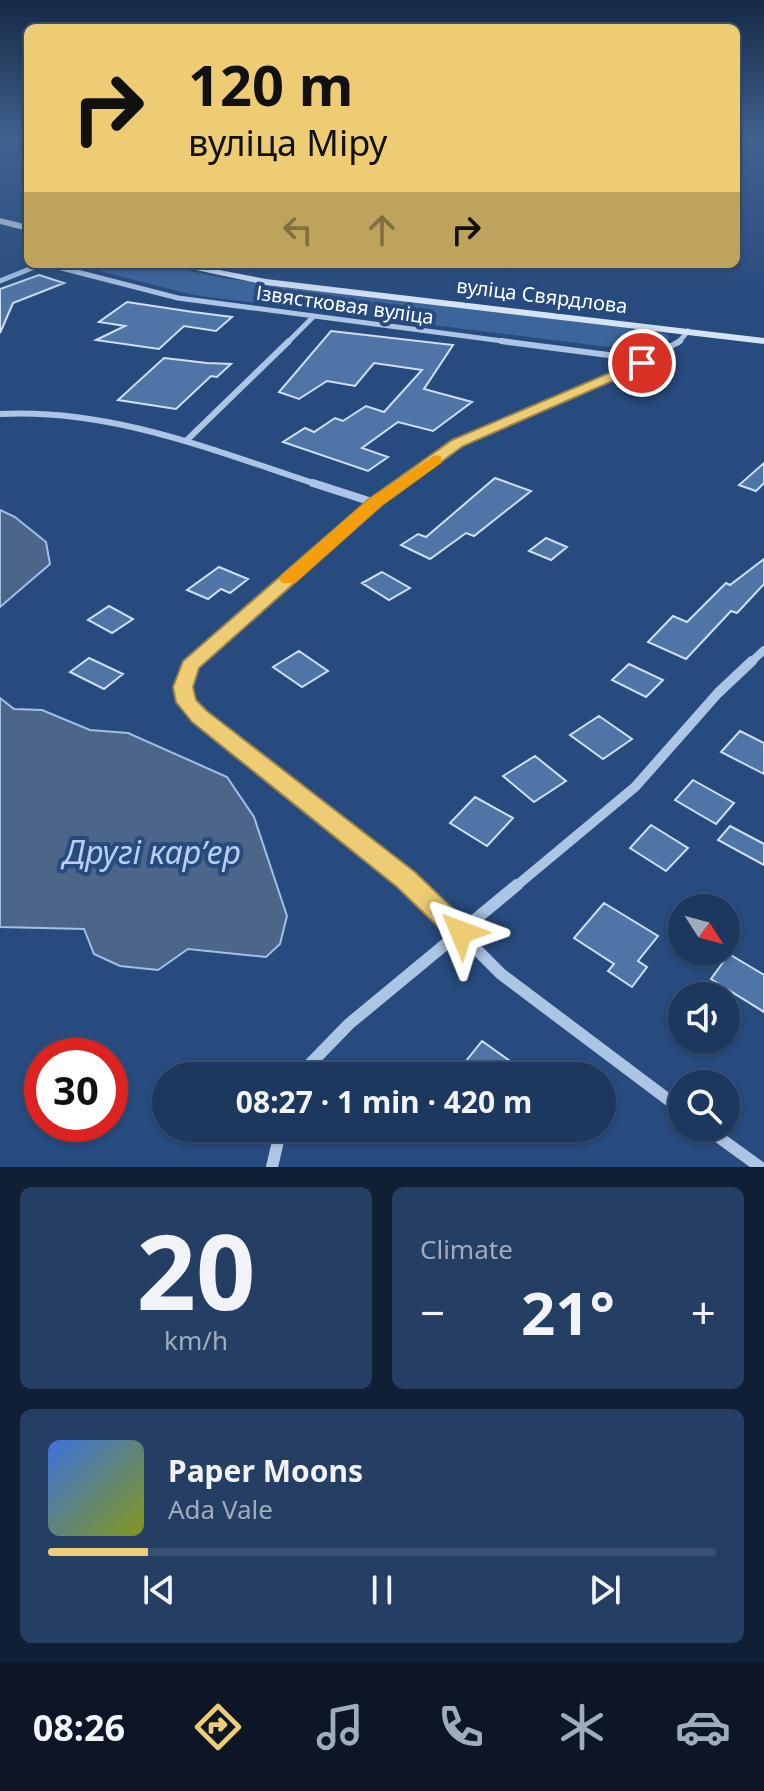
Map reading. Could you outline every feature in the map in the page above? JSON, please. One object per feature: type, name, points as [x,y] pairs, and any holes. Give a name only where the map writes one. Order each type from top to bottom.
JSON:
[{"type":"street","points":[[0,221],[24,227]]},
{"type":"street","points":[[0,281],[34,268]]},
{"type":"street","name":"Ізвястковая вуліца","points":[[60,268],[178,298],[624,357],[642,363]]},
{"type":"street","name":"вуліца Свярдлова","points":[[194,268],[266,282],[764,341]]},
{"type":"street","points":[[186,441],[313,317]]},
{"type":"street","points":[[668,1099],[501,974],[406,879],[199,717],[186,702],[183,687],[190,666],[221,635],[375,503],[458,443],[642,363],[677,344],[688,331]]},
{"type":"street","points":[[0,414],[66,413],[115,421],[375,503]]},
{"type":"street","points":[[312,1062],[349,1024],[416,966],[635,787],[718,693],[764,650]]},
{"type":"street","points":[[272,1167],[278,1142]]},
{"type":"street","points":[[725,1142],[760,1167]]},
{"type":"shaded area","points":[[88,268],[177,268],[223,278],[661,332],[668,335],[669,340],[653,349],[624,349],[193,295]]},
{"type":"water","points":[[0,510],[15,517],[46,542],[50,564],[0,607]]},
{"type":"water","name":"Другі карʼер","points":[[0,698],[14,709],[42,710],[90,730],[128,733],[227,777],[254,817],[287,916],[280,944],[266,957],[188,949],[158,970],[120,966],[94,954],[84,929],[0,927]]},
{"type":"building","points":[[39,275],[64,283],[13,303],[0,333],[0,289]]},
{"type":"building","points":[[127,302],[232,317],[216,331],[184,326],[159,349],[96,340],[125,326],[99,322]]},
{"type":"building","points":[[331,331],[453,345],[424,389],[472,402],[433,431],[398,422],[362,448],[388,457],[368,471],[283,442],[305,428],[314,432],[335,418],[343,421],[366,406],[384,412],[422,370],[374,363],[355,386],[327,381],[299,399],[279,392]]},
{"type":"building","points":[[164,358],[231,364],[217,377],[211,376],[176,409],[118,400]]},
{"type":"building","points":[[764,463],[764,483],[756,491],[739,485]]},
{"type":"building","points":[[495,478],[531,491],[474,536],[466,533],[430,559],[401,545],[418,534],[426,537]]},
{"type":"building","points":[[546,538],[567,547],[551,560],[529,551]]},
{"type":"building","points":[[764,559],[764,584],[737,613],[731,611],[686,659],[648,642],[673,616],[687,622],[726,583],[730,585]]},
{"type":"building","points":[[219,567],[248,579],[230,593],[221,589],[208,599],[187,590]]},
{"type":"building","points":[[382,572],[410,588],[389,600],[362,583]]},
{"type":"building","points":[[109,606],[133,619],[112,633],[88,620]]},
{"type":"building","points":[[299,651],[328,671],[302,687],[273,667]]},
{"type":"building","points":[[89,658],[123,674],[104,689],[70,672]]},
{"type":"building","points":[[629,664],[663,680],[646,697],[612,680]]},
{"type":"building","points":[[599,716],[632,739],[603,759],[570,735]]},
{"type":"building","points":[[740,731],[764,743],[764,774],[721,752]]},
{"type":"building","points":[[535,756],[566,781],[534,802],[503,776]]},
{"type":"building","points":[[693,780],[734,803],[716,824],[675,800]]},
{"type":"building","points":[[475,797],[513,818],[487,846],[450,823]]},
{"type":"building","points":[[651,825],[688,848],[666,871],[630,848]]},
{"type":"building","points":[[730,826],[764,844],[764,865],[718,840]]},
{"type":"building","points":[[604,903],[658,936],[638,961],[647,967],[632,987],[608,971],[614,964],[574,938]]},
{"type":"building","points":[[740,961],[764,975],[764,1012],[740,997],[740,982],[716,982],[711,979],[720,966],[740,966]]},
{"type":"building","points":[[482,1041],[511,1062],[465,1062]]},
{"type":"slow traffic","points":[[289,579],[375,503],[435,459]]},
{"type":"route","points":[[461,932],[406,879],[199,717],[186,702],[183,687],[190,666],[221,635],[375,503],[458,443],[642,363]]}]
